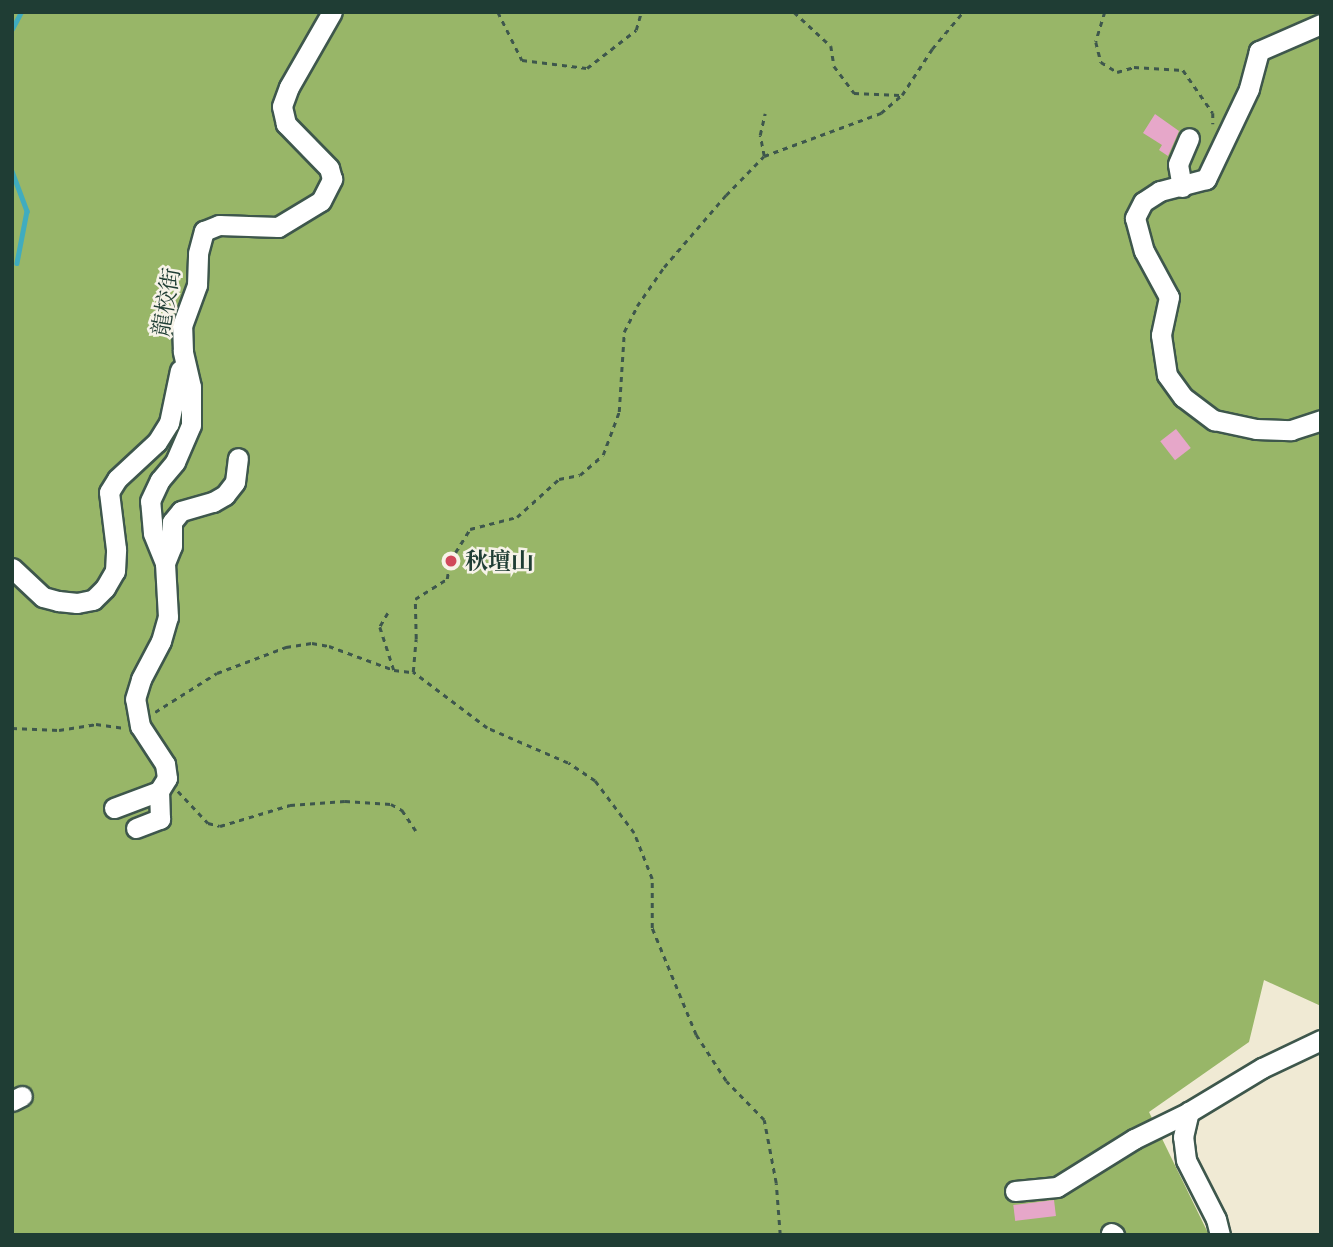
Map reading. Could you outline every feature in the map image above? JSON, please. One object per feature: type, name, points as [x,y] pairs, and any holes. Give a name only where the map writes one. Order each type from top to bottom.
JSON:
[{"type":"street","name":"龍校街","points":[[163,784],[165,764],[141,726],[135,699],[141,679],[161,641],[168,617],[165,563],[151,526],[150,501],[160,480],[175,462],[191,425],[191,387],[183,351],[183,326],[197,285],[198,253],[204,231],[219,225],[278,227],[321,201],[332,179],[319,154],[286,124],[282,107],[289,87],[332,12]]},
{"type":"street","points":[[1321,24],[1259,51],[1249,89],[1220,146],[1218,159],[1206,179],[1160,191],[1143,202],[1135,218],[1144,251],[1169,297],[1161,335],[1167,374],[1183,397],[1214,420],[1256,429],[1291,430],[1321,420]]},
{"type":"street","points":[[1182,187],[1178,164],[1189,138]]},
{"type":"street","points":[[12,568],[43,597],[58,601],[77,603],[93,600],[105,588],[115,571],[116,549],[109,492],[117,479],[157,442],[169,423],[177,394],[183,351]]},
{"type":"street","points":[[165,563],[172,546],[172,522],[181,511],[191,506],[213,502],[225,495],[235,482],[238,458]]},
{"type":"street","points":[[114,808],[163,784]]},
{"type":"street","points":[[136,828],[160,819],[163,784]]},
{"type":"street","points":[[1016,1191],[1057,1187],[1134,1139],[1189,1112],[1262,1068],[1321,1040]]},
{"type":"street","points":[[1189,1112],[1183,1137],[1186,1160],[1216,1219],[1220,1235]]},
{"type":"path","points":[[498,12],[522,60],[587,68],[636,30],[641,12]]},
{"type":"path","points":[[794,12],[831,46],[834,66],[854,93],[902,95]]},
{"type":"path","points":[[412,672],[416,639],[415,599],[447,579],[451,561],[470,529],[517,517],[559,479],[580,475],[603,455],[619,412],[624,332],[637,306],[664,267],[764,156],[881,113],[902,95],[932,49],[963,12]]},
{"type":"path","points":[[1105,12],[1096,42],[1101,62],[1117,72],[1134,67],[1184,70],[1213,113],[1213,134],[1220,146]]},
{"type":"path","points":[[764,156],[760,135],[765,114]]},
{"type":"path","points":[[388,613],[380,628],[394,670]]},
{"type":"path","points":[[12,728],[27,731],[58,730],[96,724],[121,728],[141,726],[160,707],[179,699],[216,673],[286,647],[312,643],[329,646],[394,670],[412,672],[487,728],[568,763],[594,781],[634,834],[652,879],[652,928],[696,1035],[726,1081],[764,1120],[776,1183],[780,1235]]},
{"type":"path","points":[[163,784],[208,822],[220,825],[290,805],[345,801],[391,804],[402,810],[416,831]]},
{"type":"green space","points":[[12,12],[1321,12],[1321,1006],[1264,980],[1249,1042],[1149,1112],[1209,1235],[12,1235]]},
{"type":"building","points":[[1155,114],[1179,131],[1168,156],[1159,150],[1162,145],[1143,133]]},
{"type":"building","points":[[1176,429],[1191,448],[1175,460],[1160,441]]},
{"type":"building","points":[[1054,1200],[1056,1216],[1015,1221],[1013,1205]]},
{"type":"waterway","points":[[12,29],[21,12]]},
{"type":"waterway","points":[[12,171],[27,211],[17,263]]},
{"type":"place","name":"秋壇山","points":[[451,561]]}]
